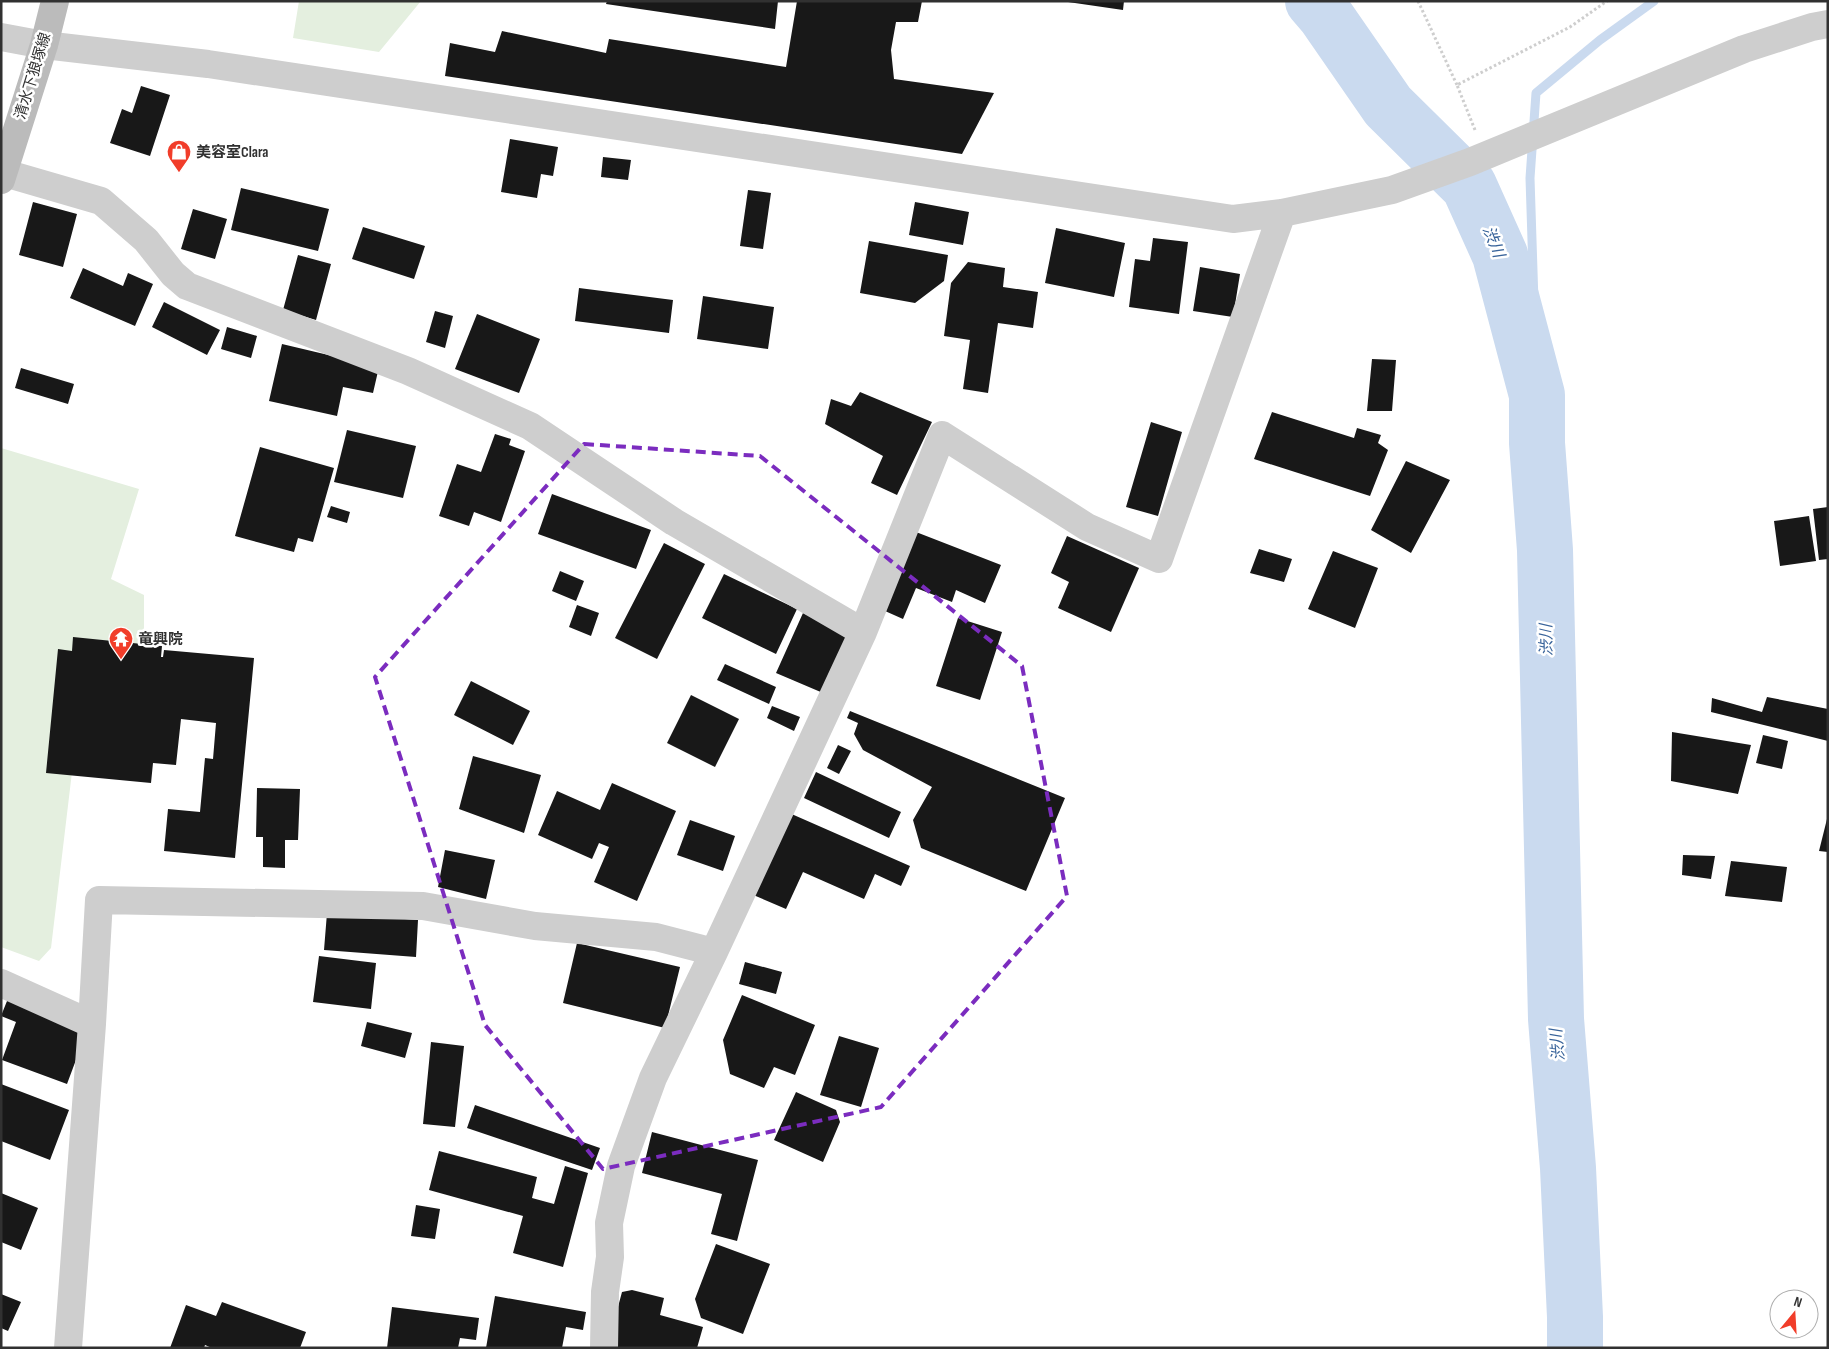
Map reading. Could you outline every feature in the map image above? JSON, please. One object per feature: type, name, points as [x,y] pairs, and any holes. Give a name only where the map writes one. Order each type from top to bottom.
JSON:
[{"type":"main road","name":"清水下狼塚線","points":[[2,174],[44,45],[55,1]]},
{"type":"street","points":[[1,37],[44,45],[208,64],[1233,219],[1282,213],[1392,190],[1485,156],[1744,49],[1812,27],[1828,24]]},
{"type":"street","points":[[2,174],[101,200],[146,240],[173,274],[187,286],[408,371],[530,426],[674,522],[863,632]]},
{"type":"street","points":[[604,1348],[605,1292],[610,1256],[609,1223],[621,1166],[653,1078],[714,952],[863,632],[942,435],[1087,527],[1159,559],[1282,213]]},
{"type":"street","points":[[68,1348],[92,1024],[99,900],[423,906],[535,926],[656,937],[714,952]]},
{"type":"street","points":[[1,983],[92,1024]]},
{"type":"path","points":[[1418,1],[1457,85],[1485,156]]},
{"type":"path","points":[[1457,85],[1570,27],[1607,1]]},
{"type":"highlighted area","points":[[584,444],[760,456],[1022,666],[1067,896],[881,1107],[603,1169],[485,1025],[375,677]]},
{"type":"green space","points":[[299,1],[421,1],[379,52],[293,38]]},
{"type":"green space","points":[[1,448],[139,489],[111,579],[144,595],[144,649],[72,772],[51,948],[39,961],[1,947]]},
{"type":"building","points":[[607,1],[778,1],[775,29],[606,4]]},
{"type":"building","points":[[797,1],[922,1],[918,22],[896,22],[891,50],[894,79],[994,93],[962,154],[445,76],[450,43],[495,52],[502,31],[606,53],[609,39],[786,67]]},
{"type":"building","points":[[1068,1],[1124,1],[1123,10]]},
{"type":"building","points":[[141,86],[170,95],[150,156],[110,143],[122,109],[132,113]]},
{"type":"building","points":[[510,139],[558,147],[553,176],[541,174],[537,198],[501,192]]},
{"type":"building","points":[[603,157],[631,160],[628,180],[601,177]]},
{"type":"building","points":[[241,188],[329,209],[318,251],[231,230]]},
{"type":"building","points":[[748,190],[771,193],[763,249],[740,246]]},
{"type":"building","points":[[33,202],[77,214],[63,267],[19,255]]},
{"type":"building","points":[[915,202],[969,212],[963,245],[909,235]]},
{"type":"building","points":[[193,209],[227,219],[215,259],[181,249]]},
{"type":"building","points":[[363,227],[425,246],[414,279],[352,259]]},
{"type":"building","points":[[1056,228],[1125,243],[1114,297],[1045,283]]},
{"type":"building","points":[[1153,238],[1188,242],[1179,314],[1129,307],[1135,259],[1150,261]]},
{"type":"building","points":[[869,241],[948,255],[944,281],[915,303],[860,293]]},
{"type":"building","points":[[298,255],[331,264],[316,320],[283,310]]},
{"type":"building","points":[[968,262],[1005,268],[1003,287],[1038,292],[1033,328],[998,323],[988,393],[963,389],[970,340],[944,336],[951,283]]},
{"type":"building","points":[[1200,267],[1240,274],[1233,317],[1193,311]]},
{"type":"building","points":[[83,268],[123,286],[128,273],[153,284],[135,326],[70,298]]},
{"type":"building","points":[[579,288],[673,300],[669,333],[575,321]]},
{"type":"building","points":[[703,296],[774,307],[768,349],[697,339]]},
{"type":"building","points":[[164,302],[220,330],[207,355],[152,327]]},
{"type":"building","points":[[435,311],[453,316],[445,348],[426,342]]},
{"type":"building","points":[[477,314],[540,339],[519,393],[455,369]]},
{"type":"building","points":[[227,327],[257,336],[251,358],[221,349]]},
{"type":"building","points":[[282,344],[379,367],[373,393],[343,387],[337,416],[269,401]]},
{"type":"building","points":[[1372,359],[1396,360],[1392,411],[1367,411]]},
{"type":"building","points":[[21,368],[74,384],[68,404],[15,388]]},
{"type":"building","points":[[860,392],[932,422],[897,495],[871,483],[883,456],[825,424],[831,399],[851,406]]},
{"type":"building","points":[[1272,412],[1354,438],[1357,428],[1381,435],[1378,443],[1388,450],[1370,496],[1254,459]]},
{"type":"building","points":[[1151,422],[1182,432],[1158,516],[1126,507]]},
{"type":"building","points":[[347,430],[416,446],[403,498],[334,482]]},
{"type":"building","points":[[495,434],[511,439],[509,445],[525,451],[501,522],[474,512],[469,526],[439,516],[457,464],[481,472]]},
{"type":"building","points":[[260,447],[334,468],[313,542],[298,538],[294,552],[235,536]]},
{"type":"building","points":[[1406,461],[1450,480],[1411,553],[1371,530]]},
{"type":"building","points":[[552,494],[651,530],[636,569],[538,534]]},
{"type":"building","points":[[331,506],[350,512],[347,523],[327,517]]},
{"type":"building","points":[[1828,507],[1828,559],[1819,560],[1813,509]]},
{"type":"building","points":[[1809,516],[1816,561],[1780,566],[1774,521]]},
{"type":"building","points":[[916,532],[1001,565],[985,603],[956,590],[952,602],[916,588],[903,619],[885,611]]},
{"type":"building","points":[[1067,536],[1139,568],[1111,632],[1058,608],[1069,582],[1051,573]]},
{"type":"building","points":[[664,543],[705,564],[657,659],[615,638]]},
{"type":"building","points":[[1259,549],[1292,559],[1284,582],[1250,573]]},
{"type":"building","points":[[1333,551],[1378,568],[1355,628],[1308,609]]},
{"type":"building","points":[[560,571],[584,581],[576,601],[552,591]]},
{"type":"building","points":[[724,574],[797,609],[776,654],[702,618]]},
{"type":"building","points":[[577,605],[599,613],[591,636],[569,627]]},
{"type":"building","points":[[803,613],[849,633],[823,693],[776,673]]},
{"type":"building","points":[[958,618],[1002,632],[980,700],[936,686]]},
{"type":"building","points":[[73,637],[162,646],[161,657],[163,657],[164,650],[254,658],[235,858],[164,851],[168,809],[200,812],[205,758],[213,759],[216,723],[181,719],[176,765],[153,763],[151,783],[46,773],[58,649],[72,651]]},
{"type":"building","points":[[725,664],[776,687],[769,704],[717,680]]},
{"type":"building","points":[[471,681],[530,711],[513,745],[454,715]]},
{"type":"building","points":[[691,695],[739,719],[715,767],[667,743]]},
{"type":"building","points":[[1767,697],[1828,709],[1828,741],[1711,712],[1712,698],[1762,712]]},
{"type":"building","points":[[772,706],[800,717],[794,731],[767,718]]},
{"type":"building","points":[[850,711],[1065,798],[1026,891],[921,848],[913,820],[932,787],[863,750],[854,734],[858,723],[847,718]]},
{"type":"building","points":[[1672,732],[1751,745],[1738,794],[1671,781]]},
{"type":"building","points":[[1763,735],[1788,741],[1782,769],[1756,763]]},
{"type":"building","points":[[838,745],[851,751],[839,774],[827,768]]},
{"type":"building","points":[[473,756],[541,775],[524,833],[459,809]]},
{"type":"building","points":[[816,772],[901,812],[889,838],[804,798]]},
{"type":"building","points":[[612,783],[676,811],[637,901],[594,882],[609,847],[599,843],[592,859],[538,835],[557,791],[600,810]]},
{"type":"building","points":[[257,788],[300,789],[298,840],[285,840],[285,868],[263,867],[263,837],[256,837]]},
{"type":"building","points":[[787,812],[910,866],[901,886],[875,874],[864,899],[803,872],[786,909],[751,894]]},
{"type":"building","points":[[1828,819],[1828,852],[1819,851]]},
{"type":"building","points":[[690,820],[735,836],[723,871],[677,855]]},
{"type":"building","points":[[445,850],[495,860],[486,899],[438,887]]},
{"type":"building","points":[[1683,855],[1715,856],[1711,879],[1682,875]]},
{"type":"building","points":[[1731,861],[1787,867],[1782,902],[1725,896]]},
{"type":"building","points":[[327,913],[418,920],[416,957],[324,950]]},
{"type":"building","points":[[577,943],[680,967],[665,1028],[563,1003]]},
{"type":"building","points":[[319,956],[376,963],[371,1009],[313,1002]]},
{"type":"building","points":[[745,962],[782,972],[776,994],[739,984]]},
{"type":"building","points":[[742,995],[815,1025],[795,1075],[774,1067],[764,1088],[730,1074],[723,1040]]},
{"type":"building","points":[[9,996],[89,1025],[67,1084],[2,1060],[16,1022],[1,1016]]},
{"type":"building","points":[[367,1022],[412,1033],[405,1058],[361,1046]]},
{"type":"building","points":[[839,1036],[879,1048],[861,1107],[820,1095]]},
{"type":"building","points":[[431,1042],[464,1046],[455,1127],[423,1124]]},
{"type":"building","points":[[1,1084],[69,1110],[50,1160],[1,1141]]},
{"type":"building","points":[[796,1092],[836,1110],[840,1122],[823,1162],[774,1140]]},
{"type":"building","points":[[475,1105],[600,1148],[592,1170],[467,1128]]},
{"type":"building","points":[[652,1132],[758,1160],[737,1241],[711,1234],[722,1194],[642,1173]]},
{"type":"building","points":[[439,1151],[537,1177],[532,1198],[554,1204],[565,1166],[588,1173],[563,1267],[513,1253],[523,1216],[429,1190]]},
{"type":"building","points":[[1,1193],[38,1208],[21,1250],[1,1242]]},
{"type":"building","points":[[416,1205],[440,1209],[435,1239],[411,1236]]},
{"type":"building","points":[[716,1244],[770,1264],[743,1334],[701,1318],[695,1299]]},
{"type":"building","points":[[632,1290],[664,1298],[660,1315],[703,1327],[697,1348],[617,1348],[615,1318],[622,1292]]},
{"type":"building","points":[[1,1294],[21,1302],[8,1331],[1,1328]]},
{"type":"building","points":[[495,1296],[586,1312],[583,1330],[566,1327],[562,1348],[486,1348]]},
{"type":"building","points":[[222,1302],[306,1332],[300,1348],[212,1348],[205,1345],[204,1348],[170,1348],[186,1305],[216,1316]]},
{"type":"building","points":[[392,1307],[479,1318],[476,1340],[460,1338],[458,1348],[387,1348]]},
{"type":"waterway","name":"渋川","points":[[1313,1],[1325,15],[1388,106],[1469,186],[1500,255],[1537,395],[1537,443],[1545,550],[1556,1019],[1568,1168],[1575,1348]]},
{"type":"waterway","points":[[1537,395],[1530,178],[1536,93],[1600,40],[1654,1]]},
{"type":"place","name":"美容室Clara","points":[[179,173]]},
{"type":"place","name":"竜興院","points":[[121,660]]}]
